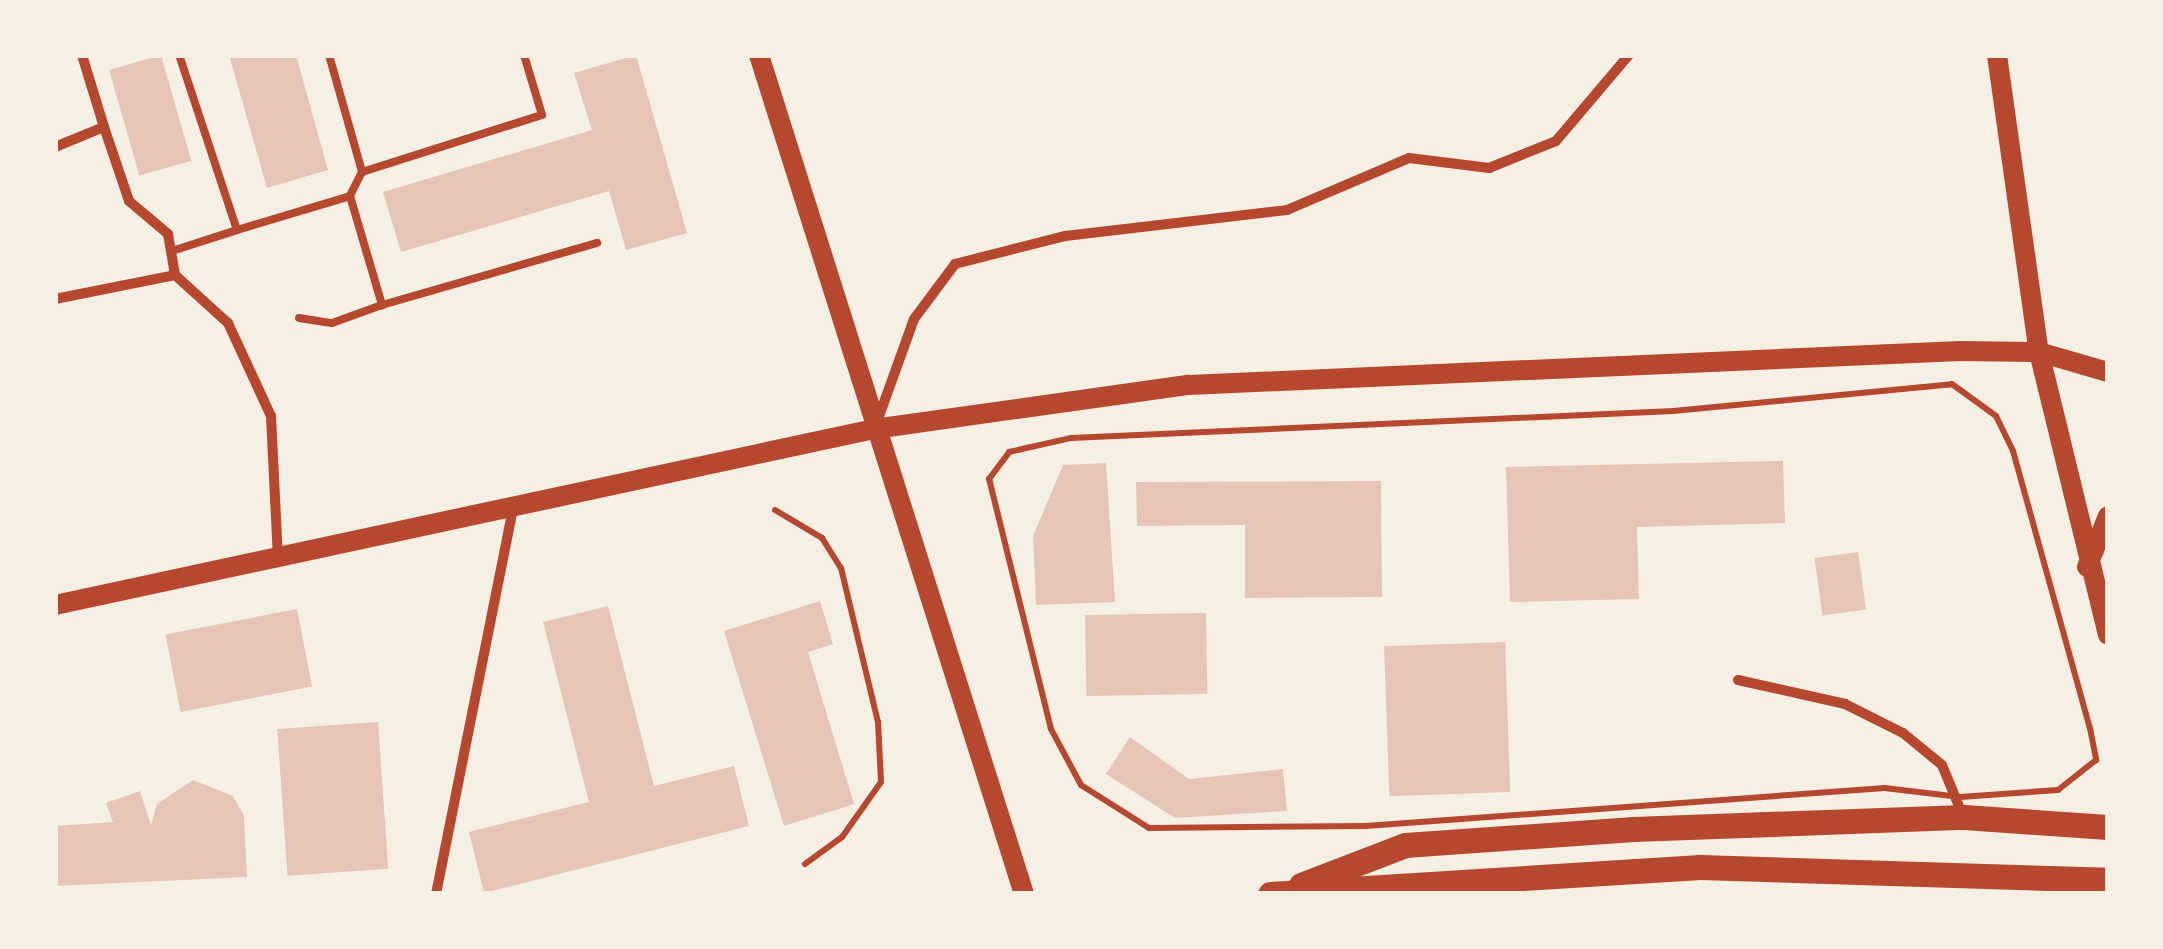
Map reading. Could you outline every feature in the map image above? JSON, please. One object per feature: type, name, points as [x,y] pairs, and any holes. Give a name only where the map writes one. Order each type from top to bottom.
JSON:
[{"type":"main road","points":[[759,55],[1024,894]]},
{"type":"main road","points":[[1996,55],[2039,352],[2087,569],[2108,635]]},
{"type":"main road","points":[[55,604],[874,429],[1189,385],[2039,352],[2108,372]]},
{"type":"main road","points":[[2087,569],[2108,516]]},
{"type":"main road","points":[[1279,893],[1405,846],[1961,807],[2108,827]]},
{"type":"main road","points":[[1270,894],[1539,876],[1829,866],[2108,880]]},
{"type":"street","points":[[82,55],[128,201],[168,234],[175,275],[228,323],[270,416],[278,557]]},
{"type":"street","points":[[874,429],[914,318],[955,264],[1065,236],[1287,210],[1408,158],[1488,168],[1556,141],[1629,55]]},
{"type":"street","points":[[55,147],[104,127]]},
{"type":"street","points":[[55,299],[175,275]]},
{"type":"street","points":[[436,894],[513,506]]},
{"type":"street","points":[[1738,680],[1846,704],[1903,733],[1942,765],[1961,807]]},
{"type":"lane","points":[[178,55],[237,230]]},
{"type":"lane","points":[[329,55],[362,172],[350,196],[382,305]]},
{"type":"lane","points":[[362,172],[542,115],[524,55]]},
{"type":"lane","points":[[172,250],[350,196]]},
{"type":"lane","points":[[299,318],[332,323],[597,243]]},
{"type":"path","points":[[1952,384],[1996,416],[2013,451],[2096,760],[2058,790],[1961,807],[1885,788],[1365,826],[1149,828],[1081,785],[1050,730],[988,479],[994,462],[1071,438],[1674,411],[1952,384]]},
{"type":"path","points":[[776,510],[822,538],[840,568],[878,722],[881,782],[842,836],[805,864]]},
{"type":"building","points":[[161,55],[191,161],[139,176],[109,70]]},
{"type":"building","points":[[229,55],[296,55],[328,170],[267,188]]},
{"type":"building","points":[[636,55],[687,233],[626,250],[609,191],[401,252],[383,192],[592,130],[574,73]]},
{"type":"building","points":[[1783,461],[1785,523],[1637,527],[1639,599],[1510,602],[1506,467]]},
{"type":"building","points":[[1106,463],[1115,602],[1036,605],[1033,536],[1063,465]]},
{"type":"building","points":[[1381,481],[1382,597],[1245,598],[1245,525],[1137,526],[1136,482]]},
{"type":"building","points":[[1858,552],[1866,609],[1823,616],[1814,558]]},
{"type":"building","points":[[820,601],[833,644],[808,652],[854,804],[784,826],[724,631]]},
{"type":"building","points":[[608,606],[654,786],[734,766],[749,826],[484,893],[469,832],[589,802],[543,622]]},
{"type":"building","points":[[297,609],[312,687],[181,712],[165,635]]},
{"type":"building","points":[[1206,613],[1207,694],[1086,696],[1085,615]]},
{"type":"building","points":[[1505,642],[1510,792],[1389,796],[1384,646]]},
{"type":"building","points":[[378,722],[388,869],[288,876],[277,729]]},
{"type":"building","points":[[1130,737],[1189,779],[1283,769],[1287,811],[1175,818],[1106,774]]},
{"type":"building","points":[[193,780],[233,796],[244,816],[247,877],[55,886],[55,826],[113,822],[106,803],[140,791],[151,825],[157,804]]}]
